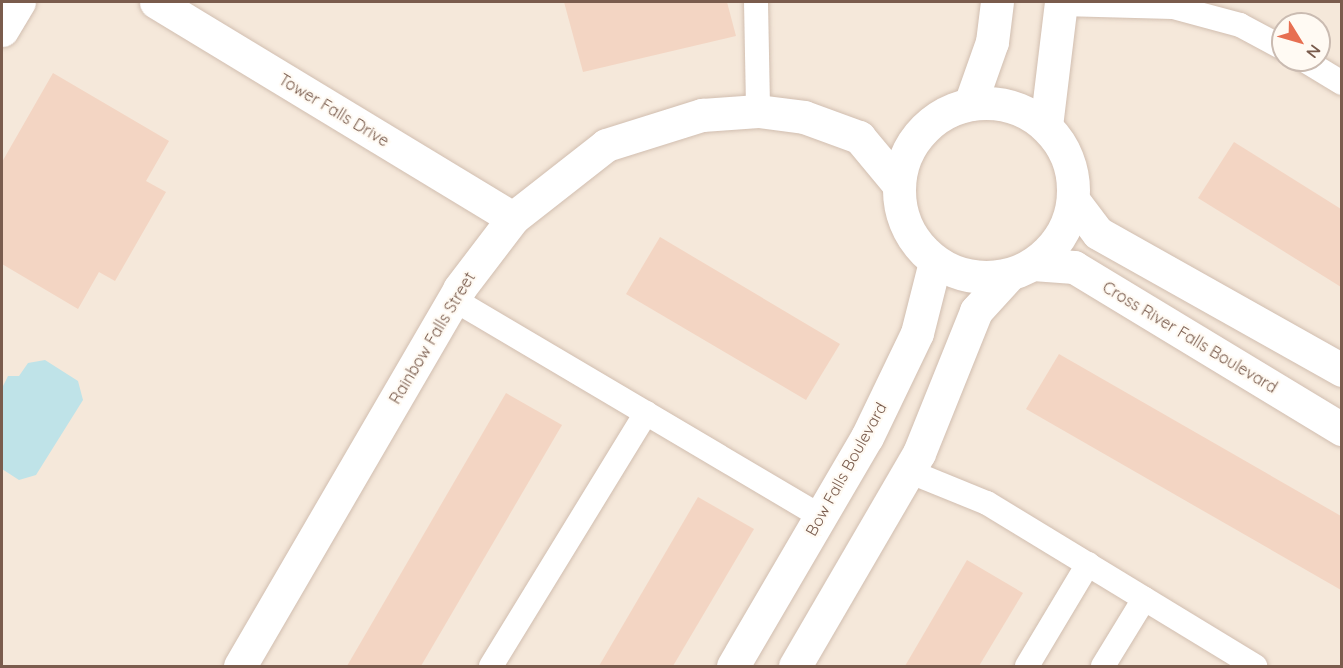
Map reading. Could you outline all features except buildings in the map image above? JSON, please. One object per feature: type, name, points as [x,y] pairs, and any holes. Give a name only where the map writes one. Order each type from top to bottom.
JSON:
[{"type":"street","points":[[2,30],[19,2]]},
{"type":"street","name":"Tower Falls Drive","points":[[156,2],[513,219]]},
{"type":"street","points":[[970,104],[992,42],[997,2]]},
{"type":"street","points":[[1046,126],[1061,3]]},
{"type":"street","points":[[795,666],[908,471],[976,311],[1021,270],[1067,226],[1073,201],[1069,164],[1046,126],[1006,106],[970,104],[925,128],[912,144],[899,185],[902,214],[915,241],[935,262],[959,274],[1021,270]]},
{"type":"street","name":"Rainbow Falls Street","points":[[240,666],[453,299],[513,219],[606,145],[702,115],[758,111],[804,117],[859,137],[925,128]]},
{"type":"street","points":[[859,137],[899,185]]},
{"type":"street","points":[[1073,201],[1098,233],[1341,370]]},
{"type":"street","name":"Bow Falls Boulevard","points":[[733,666],[867,438],[917,333],[935,262]]},
{"type":"street","name":"Cross River Falls Boulevard","points":[[1021,270],[1074,267],[1341,429]]},
{"type":"lane","points":[[756,2],[758,111]]},
{"type":"lane","points":[[1061,3],[1173,7],[1240,25],[1271,42]]},
{"type":"lane","points":[[1323,72],[1341,83]]},
{"type":"lane","points":[[453,299],[820,516]]},
{"type":"lane","points":[[491,666],[646,413]]},
{"type":"lane","points":[[908,471],[987,502],[1255,666]]},
{"type":"lane","points":[[1027,666],[1088,564]]},
{"type":"lane","points":[[1103,666],[1144,599]]},
{"type":"shaded area","points":[[2,2],[1341,2],[1341,666],[2,666]]},
{"type":"water","points":[[45,360],[78,381],[83,400],[36,475],[19,480],[2,469],[2,388],[8,376],[19,376],[28,363]]}]
